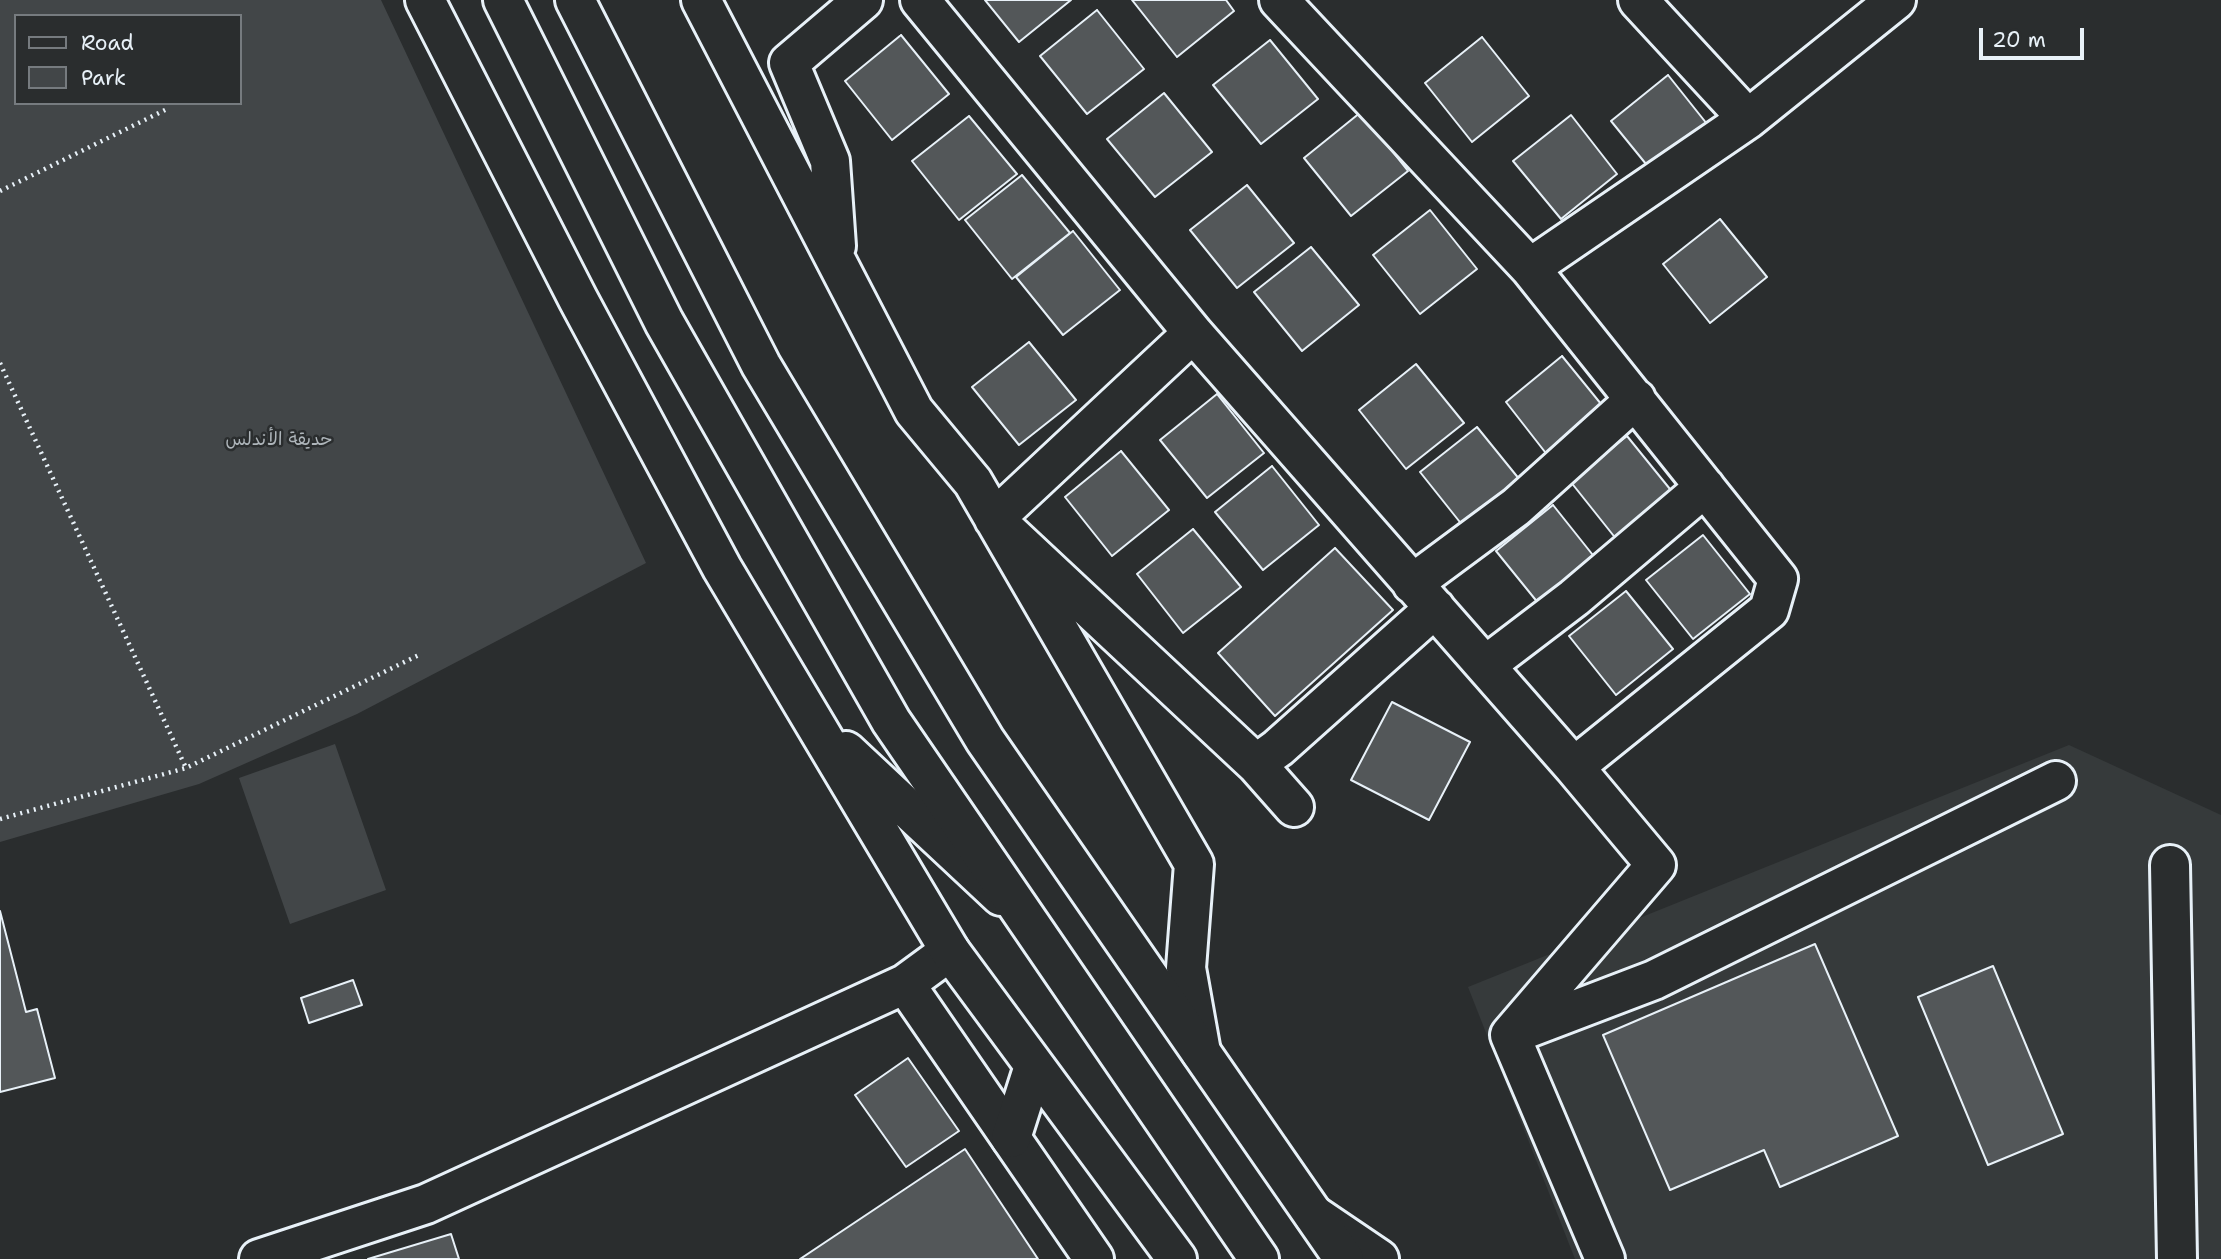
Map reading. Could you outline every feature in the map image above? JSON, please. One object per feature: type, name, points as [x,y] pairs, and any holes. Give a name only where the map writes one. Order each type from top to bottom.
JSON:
[{"type":"street","points":[[425,0],[578,299],[702,531],[950,951],[1177,1259]]},
{"type":"street","points":[[503,0],[664,322],[891,721],[1259,1259]]},
{"type":"street","points":[[575,0],[761,365],[985,740],[1344,1259]]},
{"type":"street","points":[[701,0],[914,411],[973,482],[1194,864],[1186,968],[1201,1052]]},
{"type":"street","points":[[838,263],[830,160],[789,63],[863,0]]},
{"type":"street","points":[[920,0],[1193,332],[1486,665],[1656,865],[1510,1035]]},
{"type":"street","points":[[1279,0],[1530,268],[1778,579],[1769,610],[1574,767]]},
{"type":"street","points":[[1638,0],[1748,119]]},
{"type":"street","points":[[1530,268],[1748,119],[1896,0]]},
{"type":"street","points":[[994,519],[1193,332]]},
{"type":"street","points":[[1256,764],[1278,748],[1424,596],[1516,507],[1636,400]]},
{"type":"street","points":[[1486,665],[1574,598],[1705,487]]},
{"type":"street","points":[[994,519],[1256,764],[1294,807]]},
{"type":"street","points":[[813,721],[1025,918]]},
{"type":"street","points":[[1510,1035],[1654,980],[2056,781]]},
{"type":"street","points":[[2170,865],[2177,1259]]},
{"type":"street","points":[[259,1259],[426,1205],[905,984],[950,951]]},
{"type":"street","points":[[905,984],[1094,1259]]},
{"type":"street","points":[[1510,1035],[1605,1259]]},
{"type":"street","points":[[1011,1138],[1034,1066]]},
{"type":"street","points":[[1313,1215],[1378,1259]]},
{"type":"path","points":[[0,191],[167,109]]},
{"type":"path","points":[[0,363],[186,768]]},
{"type":"path","points":[[0,819],[186,768],[421,653]]},
{"type":"shaded area","points":[[2069,745],[2221,815],[2221,1259],[1575,1259],[1468,987]]},
{"type":"green space","name":"حديقة الأندلس","points":[[0,0],[381,0],[646,563],[357,714],[199,784],[0,842]]},
{"type":"green space","points":[[335,744],[386,890],[290,924],[239,778]]},
{"type":"building","points":[[985,0],[1071,0],[1019,42]]},
{"type":"building","points":[[1132,0],[1226,0],[1234,11],[1177,57]]},
{"type":"building","points":[[1097,10],[1144,69],[1087,114],[1040,56]]},
{"type":"building","points":[[901,35],[949,94],[892,140],[845,81]]},
{"type":"building","points":[[1482,37],[1529,96],[1472,142],[1425,83]]},
{"type":"building","points":[[1270,40],[1318,99],[1261,144],[1213,85]]},
{"type":"building","points":[[1668,75],[1715,134],[1659,180],[1611,121]]},
{"type":"building","points":[[1164,93],[1212,152],[1155,197],[1107,139]]},
{"type":"building","points":[[1361,112],[1408,171],[1351,216],[1304,158]]},
{"type":"building","points":[[1571,115],[1617,174],[1561,219],[1513,161]]},
{"type":"building","points":[[969,116],[1017,174],[959,220],[912,161]]},
{"type":"building","points":[[1022,175],[1070,233],[1012,279],[965,220]]},
{"type":"building","points":[[1247,185],[1294,243],[1237,288],[1190,230]]},
{"type":"building","points":[[1430,210],[1477,269],[1420,314],[1373,255]]},
{"type":"building","points":[[1720,219],[1767,277],[1710,323],[1663,264]]},
{"type":"building","points":[[1073,231],[1120,290],[1063,335],[1016,277]]},
{"type":"building","points":[[1311,247],[1359,305],[1302,351],[1254,292]]},
{"type":"building","points":[[1029,342],[1076,400],[1019,445],[972,387]]},
{"type":"building","points":[[1562,356],[1610,415],[1552,461],[1506,402]]},
{"type":"building","points":[[1416,364],[1464,423],[1406,469],[1359,410]]},
{"type":"building","points":[[1217,394],[1264,453],[1207,498],[1160,440]]},
{"type":"building","points":[[1477,427],[1524,485],[1467,531],[1420,472]]},
{"type":"building","points":[[1627,436],[1674,494],[1617,540],[1570,481]]},
{"type":"building","points":[[1121,451],[1169,510],[1112,556],[1065,497]]},
{"type":"building","points":[[1272,466],[1319,525],[1263,570],[1215,512]]},
{"type":"building","points":[[1553,505],[1600,564],[1543,609],[1496,551]]},
{"type":"building","points":[[1193,529],[1241,587],[1183,633],[1137,574]]},
{"type":"building","points":[[1703,535],[1750,594],[1693,639],[1646,580]]},
{"type":"building","points":[[1335,548],[1393,610],[1275,716],[1218,653]]},
{"type":"building","points":[[1626,591],[1673,649],[1616,695],[1569,636]]},
{"type":"building","points":[[1392,702],[1470,742],[1429,820],[1351,780]]},
{"type":"building","points":[[0,911],[26,1012],[37,1009],[55,1078],[0,1092]]},
{"type":"building","points":[[1815,944],[1898,1136],[1780,1187],[1764,1150],[1670,1190],[1603,1035]]},
{"type":"building","points":[[1993,966],[2063,1134],[1988,1165],[1918,997]]},
{"type":"building","points":[[353,980],[362,1005],[309,1023],[301,998]]},
{"type":"building","points":[[908,1058],[959,1131],[906,1167],[855,1095]]},
{"type":"building","points":[[965,1149],[1038,1259],[800,1259]]},
{"type":"building","points":[[451,1234],[459,1259],[368,1259]]}]
